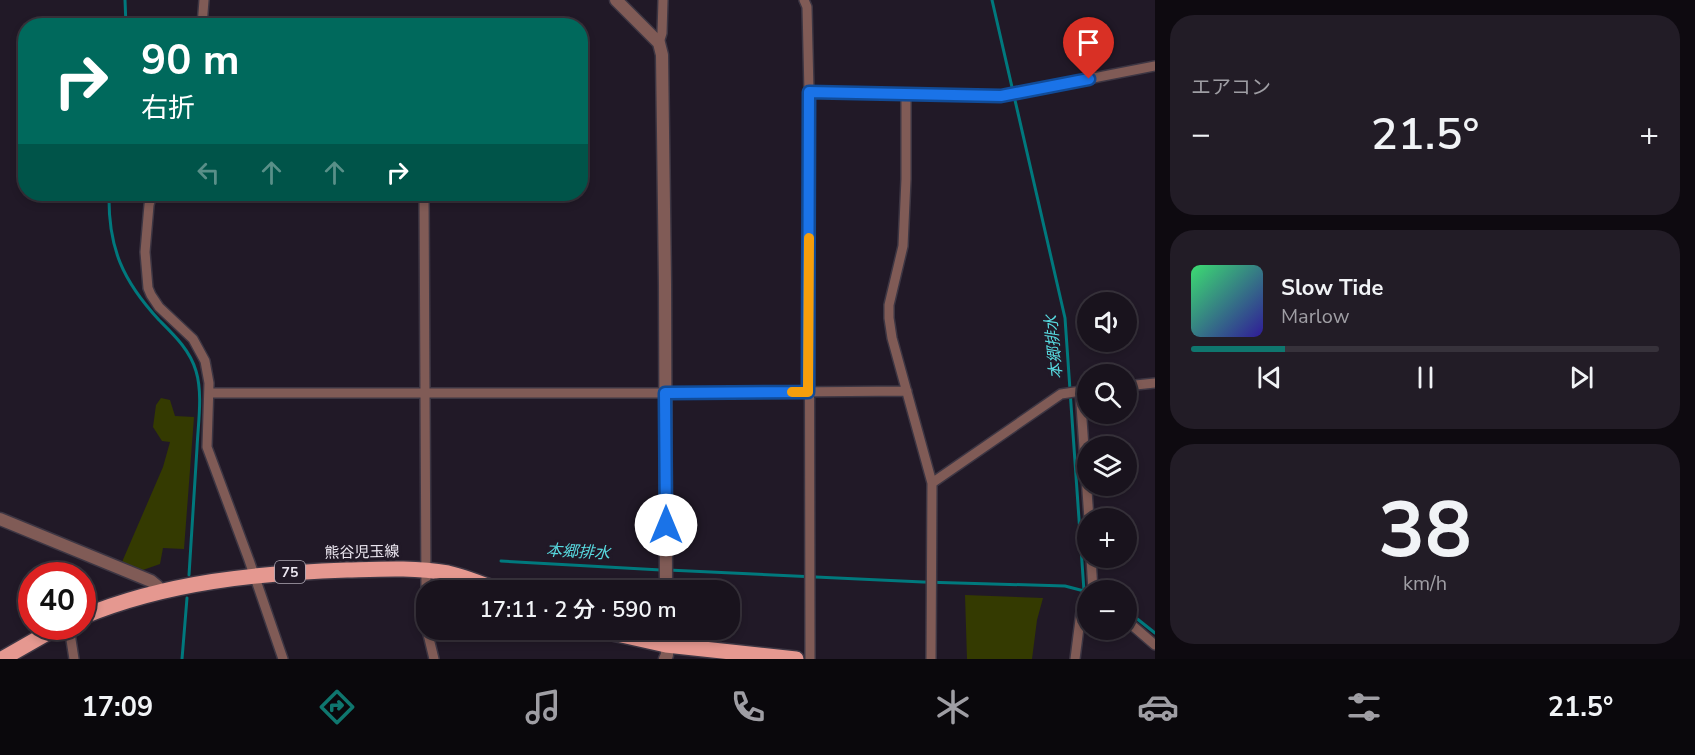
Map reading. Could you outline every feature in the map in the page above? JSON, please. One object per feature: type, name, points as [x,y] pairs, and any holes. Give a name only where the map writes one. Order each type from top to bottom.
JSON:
[{"type":"main road","name":"熊谷児玉線","points":[[96,612],[160,593],[253,575],[371,569],[426,570],[472,580]]},
{"type":"main road","points":[[2,659],[35,640]]},
{"type":"main road","points":[[644,640],[666,645],[796,659]]},
{"type":"street","points":[[203,18],[204,0]]},
{"type":"street","points":[[616,0],[659,43]]},
{"type":"street","points":[[663,0],[662,33],[659,43],[662,55],[663,85],[666,580]]},
{"type":"street","points":[[804,0],[807,8],[809,92],[810,659]]},
{"type":"street","points":[[809,92],[1001,96],[1155,66]]},
{"type":"street","points":[[906,94],[903,246],[889,318],[892,338],[932,483],[931,659]]},
{"type":"street","points":[[150,201],[145,252],[148,288],[155,302],[186,330],[200,351],[207,372],[209,393],[207,447],[283,659]]},
{"type":"street","points":[[424,201],[426,580]]},
{"type":"street","points":[[1137,385],[1155,383]]},
{"type":"street","points":[[209,393],[906,391]]},
{"type":"street","points":[[932,483],[1060,394],[1077,392]]},
{"type":"street","points":[[1085,424],[1089,508]]},
{"type":"street","points":[[0,519],[151,581],[158,586],[160,593]]},
{"type":"street","points":[[1137,629],[1155,645]]},
{"type":"street","points":[[71,640],[74,659]]},
{"type":"street","points":[[429,640],[434,659]]},
{"type":"street","points":[[1075,659],[1077,640]]},
{"type":"green space","points":[[161,398],[170,400],[175,416],[194,417],[184,549],[163,548],[160,564],[140,571],[122,562],[163,467],[170,442],[162,441],[153,427],[156,405]]},
{"type":"green space","points":[[965,595],[1043,598],[1037,620],[1032,659],[967,659]]},
{"type":"waterway","points":[[125,0],[126,18]]},
{"type":"waterway","name":"本郷排水","points":[[992,0],[1065,318],[1083,580]]},
{"type":"waterway","points":[[109,201],[111,231],[120,263],[146,306],[186,350],[198,380],[200,409],[189,575]]},
{"type":"waterway","name":"本郷排水","points":[[501,561],[661,570]]},
{"type":"waterway","name":"本郷排水","points":[[668,570],[1065,586],[1077,589]]},
{"type":"waterway","points":[[182,659],[187,598]]},
{"type":"waterway","name":"本郷排水","points":[[1137,619],[1155,633]]},
{"type":"slow traffic","points":[[792,392],[808,392],[809,238]]},
{"type":"route","points":[[666,525],[665,393],[808,392],[809,92],[1001,96],[1089,79]]}]
